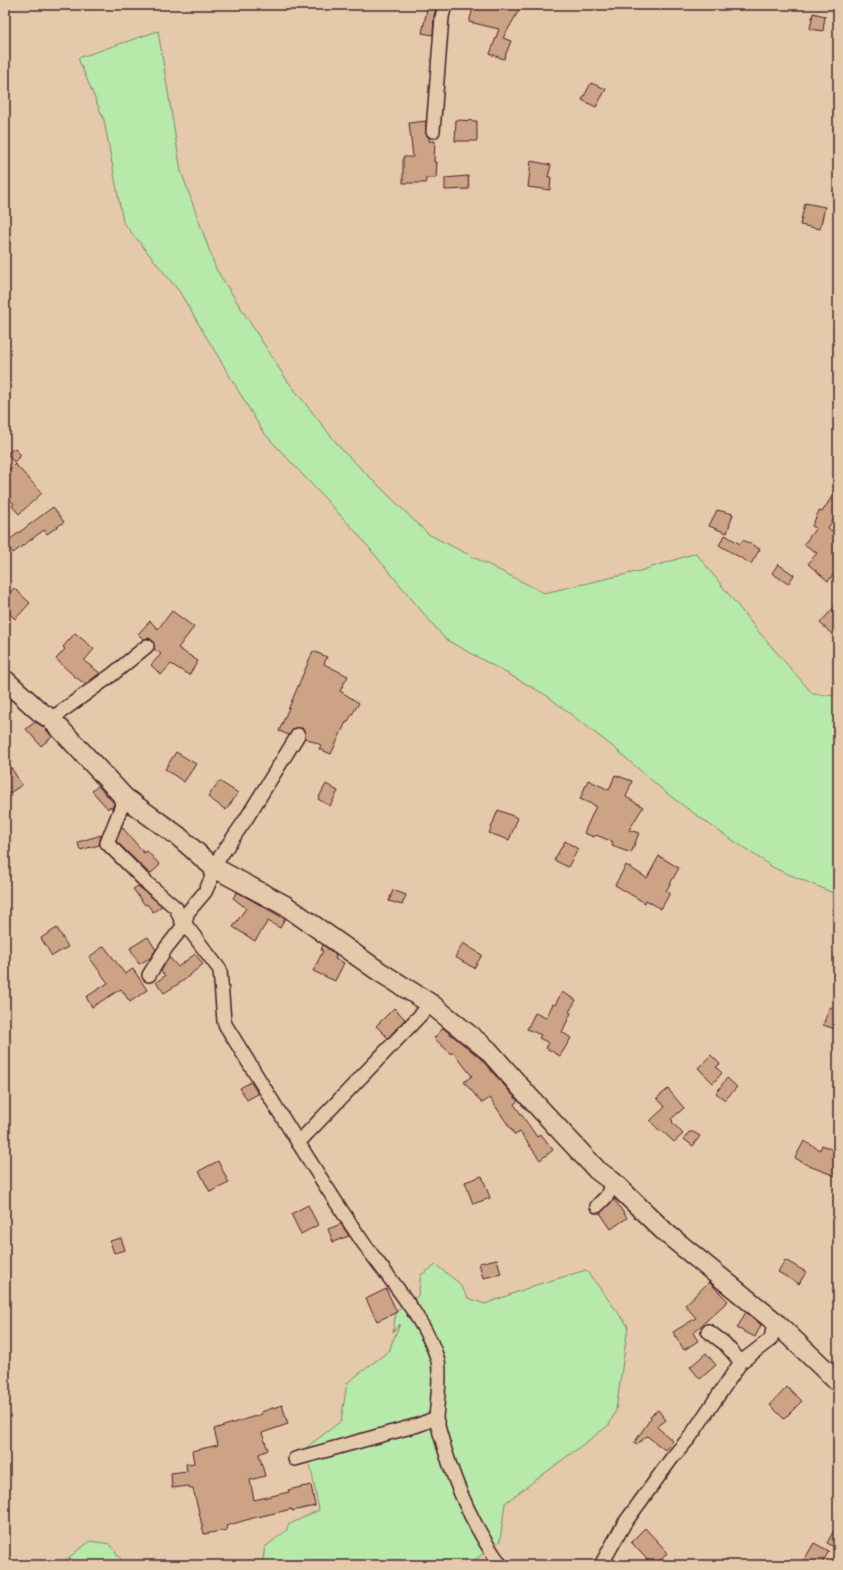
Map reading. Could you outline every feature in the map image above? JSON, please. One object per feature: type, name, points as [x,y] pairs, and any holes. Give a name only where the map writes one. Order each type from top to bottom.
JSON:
[{"type":"street","points":[[433,131],[442,17],[445,5]]},
{"type":"street","points":[[51,719],[113,674],[147,646]]},
{"type":"street","points":[[5,680],[51,719],[126,798],[178,836],[212,867],[286,906],[380,972],[431,1004],[488,1050],[597,1170],[612,1182],[666,1233],[774,1322],[838,1382]]},
{"type":"street","points":[[149,975],[183,922],[205,892],[212,879],[212,867],[246,820],[298,735]]},
{"type":"street","points":[[126,798],[107,843],[148,884],[176,908],[183,922],[220,970],[224,1021],[226,1026],[298,1143],[362,1240],[414,1313],[431,1344],[438,1362],[436,1418],[452,1469],[474,1524],[486,1545],[501,1565]]},
{"type":"street","points":[[298,1143],[431,1004]]},
{"type":"street","points":[[597,1206],[607,1196],[612,1182]]},
{"type":"street","points":[[601,1565],[624,1524],[672,1458],[690,1437],[741,1362],[771,1339],[774,1322]]},
{"type":"street","points":[[708,1331],[724,1343],[741,1362]]},
{"type":"street","points":[[295,1459],[418,1425],[436,1418]]},
{"type":"green space","points":[[158,31],[181,171],[216,269],[286,379],[342,450],[428,534],[544,593],[640,571],[696,553],[757,630],[813,694],[838,696],[838,895],[774,868],[670,796],[612,746],[546,695],[445,639],[356,532],[263,432],[179,291],[123,222],[104,120],[78,58]]},
{"type":"green space","points":[[436,1265],[459,1283],[468,1298],[485,1304],[536,1285],[586,1270],[628,1326],[616,1410],[609,1425],[505,1503],[500,1541],[468,1565],[262,1565],[265,1547],[287,1530],[288,1525],[319,1510],[307,1447],[341,1421],[347,1383],[390,1350],[400,1324],[393,1332],[396,1312],[418,1296],[421,1275]]},
{"type":"green space","points":[[90,1541],[110,1544],[125,1565],[59,1565]]},
{"type":"building","points":[[428,5],[437,5],[434,16],[433,35],[422,33]]},
{"type":"building","points":[[474,5],[490,5],[506,10],[509,5],[522,5],[503,38],[511,41],[504,59],[490,54],[499,29],[469,22]]},
{"type":"building","points":[[813,13],[825,16],[823,31],[810,29]]},
{"type":"building","points":[[591,83],[606,89],[596,107],[582,100]]},
{"type":"building","points":[[456,120],[477,121],[477,141],[455,141]]},
{"type":"building","points":[[426,121],[426,134],[429,141],[435,141],[434,162],[437,162],[436,178],[426,178],[426,183],[403,183],[403,157],[413,157],[409,123]]},
{"type":"building","points":[[531,161],[551,165],[548,177],[551,177],[550,190],[528,187]]},
{"type":"building","points":[[468,176],[469,189],[445,190],[445,178]]},
{"type":"building","points":[[805,203],[825,207],[820,229],[800,225]]},
{"type":"building","points":[[14,448],[21,455],[14,462],[7,454]]},
{"type":"building","points":[[15,464],[42,493],[19,514],[12,506],[14,504],[5,493],[5,473]]},
{"type":"building","points":[[838,487],[838,512],[828,528],[838,535],[838,550],[833,557],[838,562],[838,569],[828,581],[808,564],[817,553],[804,544],[816,528],[812,526],[819,511],[822,512]]},
{"type":"building","points":[[53,507],[64,522],[47,534],[44,530],[13,553],[5,543]]},
{"type":"building","points":[[717,510],[733,514],[727,533],[709,526]]},
{"type":"building","points":[[725,535],[740,544],[743,540],[760,549],[751,564],[719,545]]},
{"type":"building","points":[[778,564],[794,575],[788,584],[772,573]]},
{"type":"building","points":[[14,588],[30,603],[15,619],[5,609],[5,598]]},
{"type":"building","points":[[838,603],[838,627],[832,634],[820,623]]},
{"type":"building","points":[[172,611],[194,627],[178,648],[198,661],[189,675],[171,664],[161,675],[151,665],[161,654],[154,649],[153,641],[149,638],[143,639],[138,634],[150,621],[158,629]]},
{"type":"building","points":[[75,633],[94,649],[84,661],[100,673],[85,684],[56,659],[65,649],[63,647]]},
{"type":"building","points":[[313,651],[327,657],[324,664],[348,676],[340,691],[359,703],[347,723],[346,722],[331,754],[319,749],[321,745],[305,738],[305,732],[302,728],[295,728],[289,735],[279,731]]},
{"type":"building","points":[[35,722],[44,727],[52,737],[41,746],[26,729]]},
{"type":"building","points":[[176,752],[196,764],[184,782],[165,769]]},
{"type":"building","points":[[5,758],[22,785],[5,796]]},
{"type":"building","points":[[615,775],[632,781],[626,797],[643,807],[629,830],[639,833],[631,853],[612,846],[613,842],[596,835],[594,837],[584,833],[596,806],[580,799],[588,780],[609,790]]},
{"type":"building","points":[[219,781],[238,793],[226,810],[208,797]]},
{"type":"building","points":[[326,784],[338,791],[330,806],[318,799]]},
{"type":"building","points":[[98,786],[114,803],[112,809],[110,806],[108,809],[92,791]]},
{"type":"building","points":[[498,810],[518,818],[509,840],[489,833]]},
{"type":"building","points":[[122,827],[144,853],[147,851],[160,865],[150,874],[116,841]]},
{"type":"building","points":[[101,835],[99,845],[80,850],[78,842]]},
{"type":"building","points":[[565,841],[578,849],[568,867],[554,860]]},
{"type":"building","points":[[659,856],[679,868],[666,891],[670,893],[661,909],[646,900],[645,903],[615,885],[626,865],[647,878]]},
{"type":"building","points":[[138,886],[162,906],[153,912],[147,904],[145,905],[133,889]]},
{"type":"building","points":[[393,890],[406,895],[402,905],[389,901]]},
{"type":"building","points":[[237,892],[285,919],[280,928],[268,921],[255,941],[233,927],[246,908],[233,898]]},
{"type":"building","points":[[57,928],[68,947],[52,956],[41,938]]},
{"type":"building","points":[[148,937],[156,950],[150,958],[139,964],[130,948]]},
{"type":"building","points":[[463,943],[482,955],[474,968],[455,957]]},
{"type":"building","points":[[323,945],[336,955],[335,959],[344,963],[335,981],[313,971],[323,951],[321,950]]},
{"type":"building","points":[[104,946],[125,974],[133,969],[147,990],[130,1002],[121,989],[92,1007],[86,997],[108,983],[89,957]]},
{"type":"building","points":[[195,954],[203,964],[183,981],[164,993],[156,982],[165,976],[161,971],[168,959],[170,958],[178,967]]},
{"type":"building","points":[[562,992],[576,1000],[569,1012],[571,1013],[562,1032],[571,1038],[560,1056],[546,1048],[549,1043],[539,1038],[541,1035],[527,1029],[535,1013],[546,1018],[553,1004],[555,1005]]},
{"type":"building","points":[[830,1007],[838,1010],[838,1030],[823,1025]]},
{"type":"building","points":[[394,1008],[405,1019],[388,1038],[376,1026]]},
{"type":"building","points":[[443,1028],[480,1058],[518,1101],[514,1104],[537,1137],[541,1134],[553,1150],[540,1160],[520,1132],[515,1135],[490,1098],[482,1103],[464,1082],[472,1076],[453,1052],[451,1054],[434,1038]]},
{"type":"building","points":[[711,1055],[720,1064],[716,1067],[722,1073],[713,1083],[698,1068]]},
{"type":"building","points":[[727,1078],[737,1087],[725,1100],[716,1093]]},
{"type":"building","points":[[251,1082],[258,1094],[247,1100],[240,1088]]},
{"type":"building","points":[[668,1089],[684,1108],[671,1119],[683,1134],[674,1142],[650,1121],[665,1107],[657,1098]]},
{"type":"building","points":[[689,1132],[693,1132],[700,1136],[693,1146],[684,1139]]},
{"type":"building","points":[[804,1141],[820,1150],[822,1145],[838,1152],[838,1177],[809,1166],[795,1158]]},
{"type":"building","points":[[218,1161],[229,1183],[210,1192],[199,1171]]},
{"type":"building","points":[[482,1176],[490,1198],[473,1204],[465,1182]]},
{"type":"building","points":[[614,1199],[627,1218],[611,1229],[600,1213]]},
{"type":"building","points":[[308,1205],[318,1225],[301,1234],[291,1214]]},
{"type":"building","points":[[341,1224],[349,1236],[333,1242],[328,1229]]},
{"type":"building","points":[[121,1238],[125,1250],[114,1253],[110,1241]]},
{"type":"building","points":[[497,1259],[501,1274],[483,1278],[479,1263]]},
{"type":"building","points":[[785,1260],[806,1272],[799,1284],[778,1272]]},
{"type":"building","points":[[709,1282],[728,1301],[693,1333],[698,1341],[684,1350],[673,1332],[696,1318],[685,1305]]},
{"type":"building","points":[[386,1289],[397,1312],[377,1321],[366,1299]]},
{"type":"building","points":[[746,1312],[761,1325],[755,1337],[737,1328]]},
{"type":"building","points":[[706,1353],[716,1365],[700,1379],[690,1367]]},
{"type":"building","points":[[787,1387],[802,1401],[784,1419],[770,1405]]},
{"type":"building","points":[[282,1405],[288,1424],[262,1433],[268,1450],[259,1454],[265,1476],[250,1480],[254,1500],[311,1485],[315,1506],[292,1511],[292,1509],[253,1518],[226,1526],[227,1530],[204,1534],[193,1489],[190,1489],[189,1486],[172,1488],[171,1473],[187,1471],[186,1464],[194,1463],[192,1451],[218,1445],[214,1429],[262,1414],[261,1412]]},
{"type":"building","points":[[658,1410],[666,1420],[657,1427],[673,1441],[665,1450],[647,1436],[636,1445],[634,1443],[651,1418],[650,1416]]},
{"type":"building","points":[[838,1523],[838,1549],[827,1543]]},
{"type":"building","points":[[645,1528],[668,1553],[655,1565],[652,1565],[631,1542]]},
{"type":"building","points":[[814,1543],[829,1551],[821,1565],[814,1565],[804,1560]]}]
